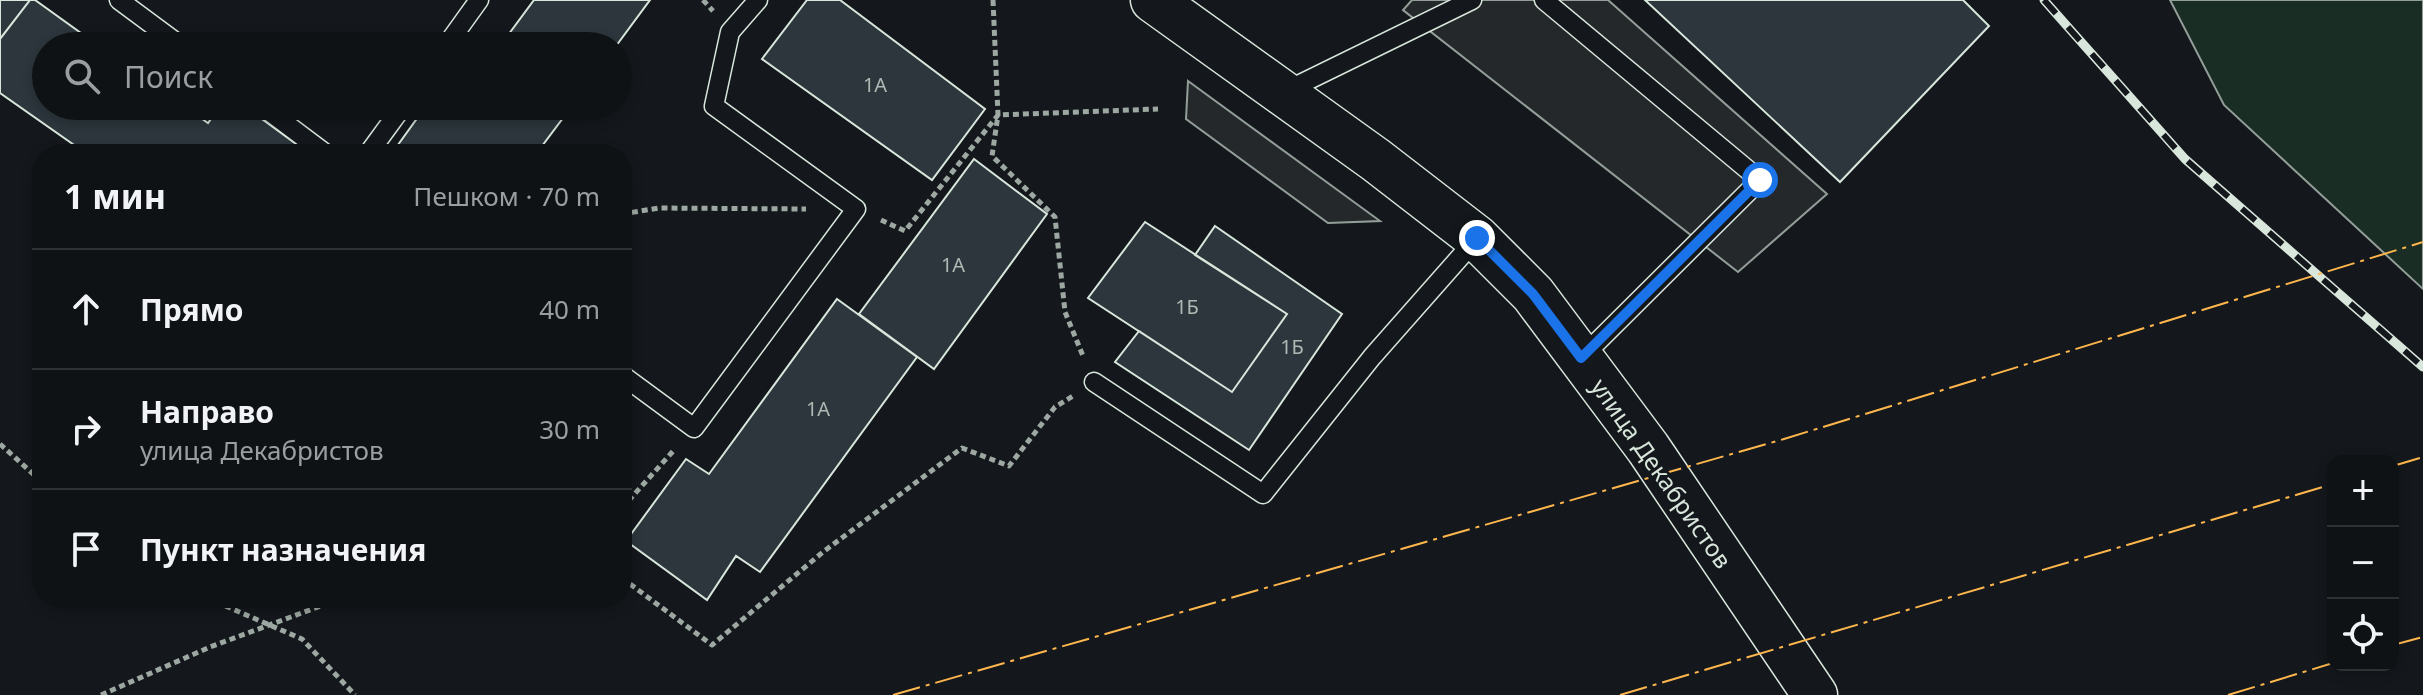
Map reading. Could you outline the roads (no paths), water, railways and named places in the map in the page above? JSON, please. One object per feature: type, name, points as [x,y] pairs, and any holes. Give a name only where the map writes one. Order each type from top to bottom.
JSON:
[{"type":"main road","name":"улица Декабристов","points":[[1153,0],[1376,160],[1477,238],[1533,294],[1648,448],[1815,695]]},
{"type":"lane","points":[[119,0],[162,32]]},
{"type":"lane","points":[[456,32],[479,0]]},
{"type":"lane","points":[[632,382],[694,428],[856,209],[714,106],[730,32],[758,0]]},
{"type":"lane","points":[[1282,93],[1472,0]]},
{"type":"lane","points":[[1544,0],[1760,180],[1581,358]]},
{"type":"lane","points":[[281,120],[313,144]]},
{"type":"lane","points":[[375,144],[393,120]]},
{"type":"lane","points":[[1094,382],[1263,494],[1372,357],[1477,238]]},
{"type":"railway","points":[[2044,0],[2185,159],[2423,367]]}]
